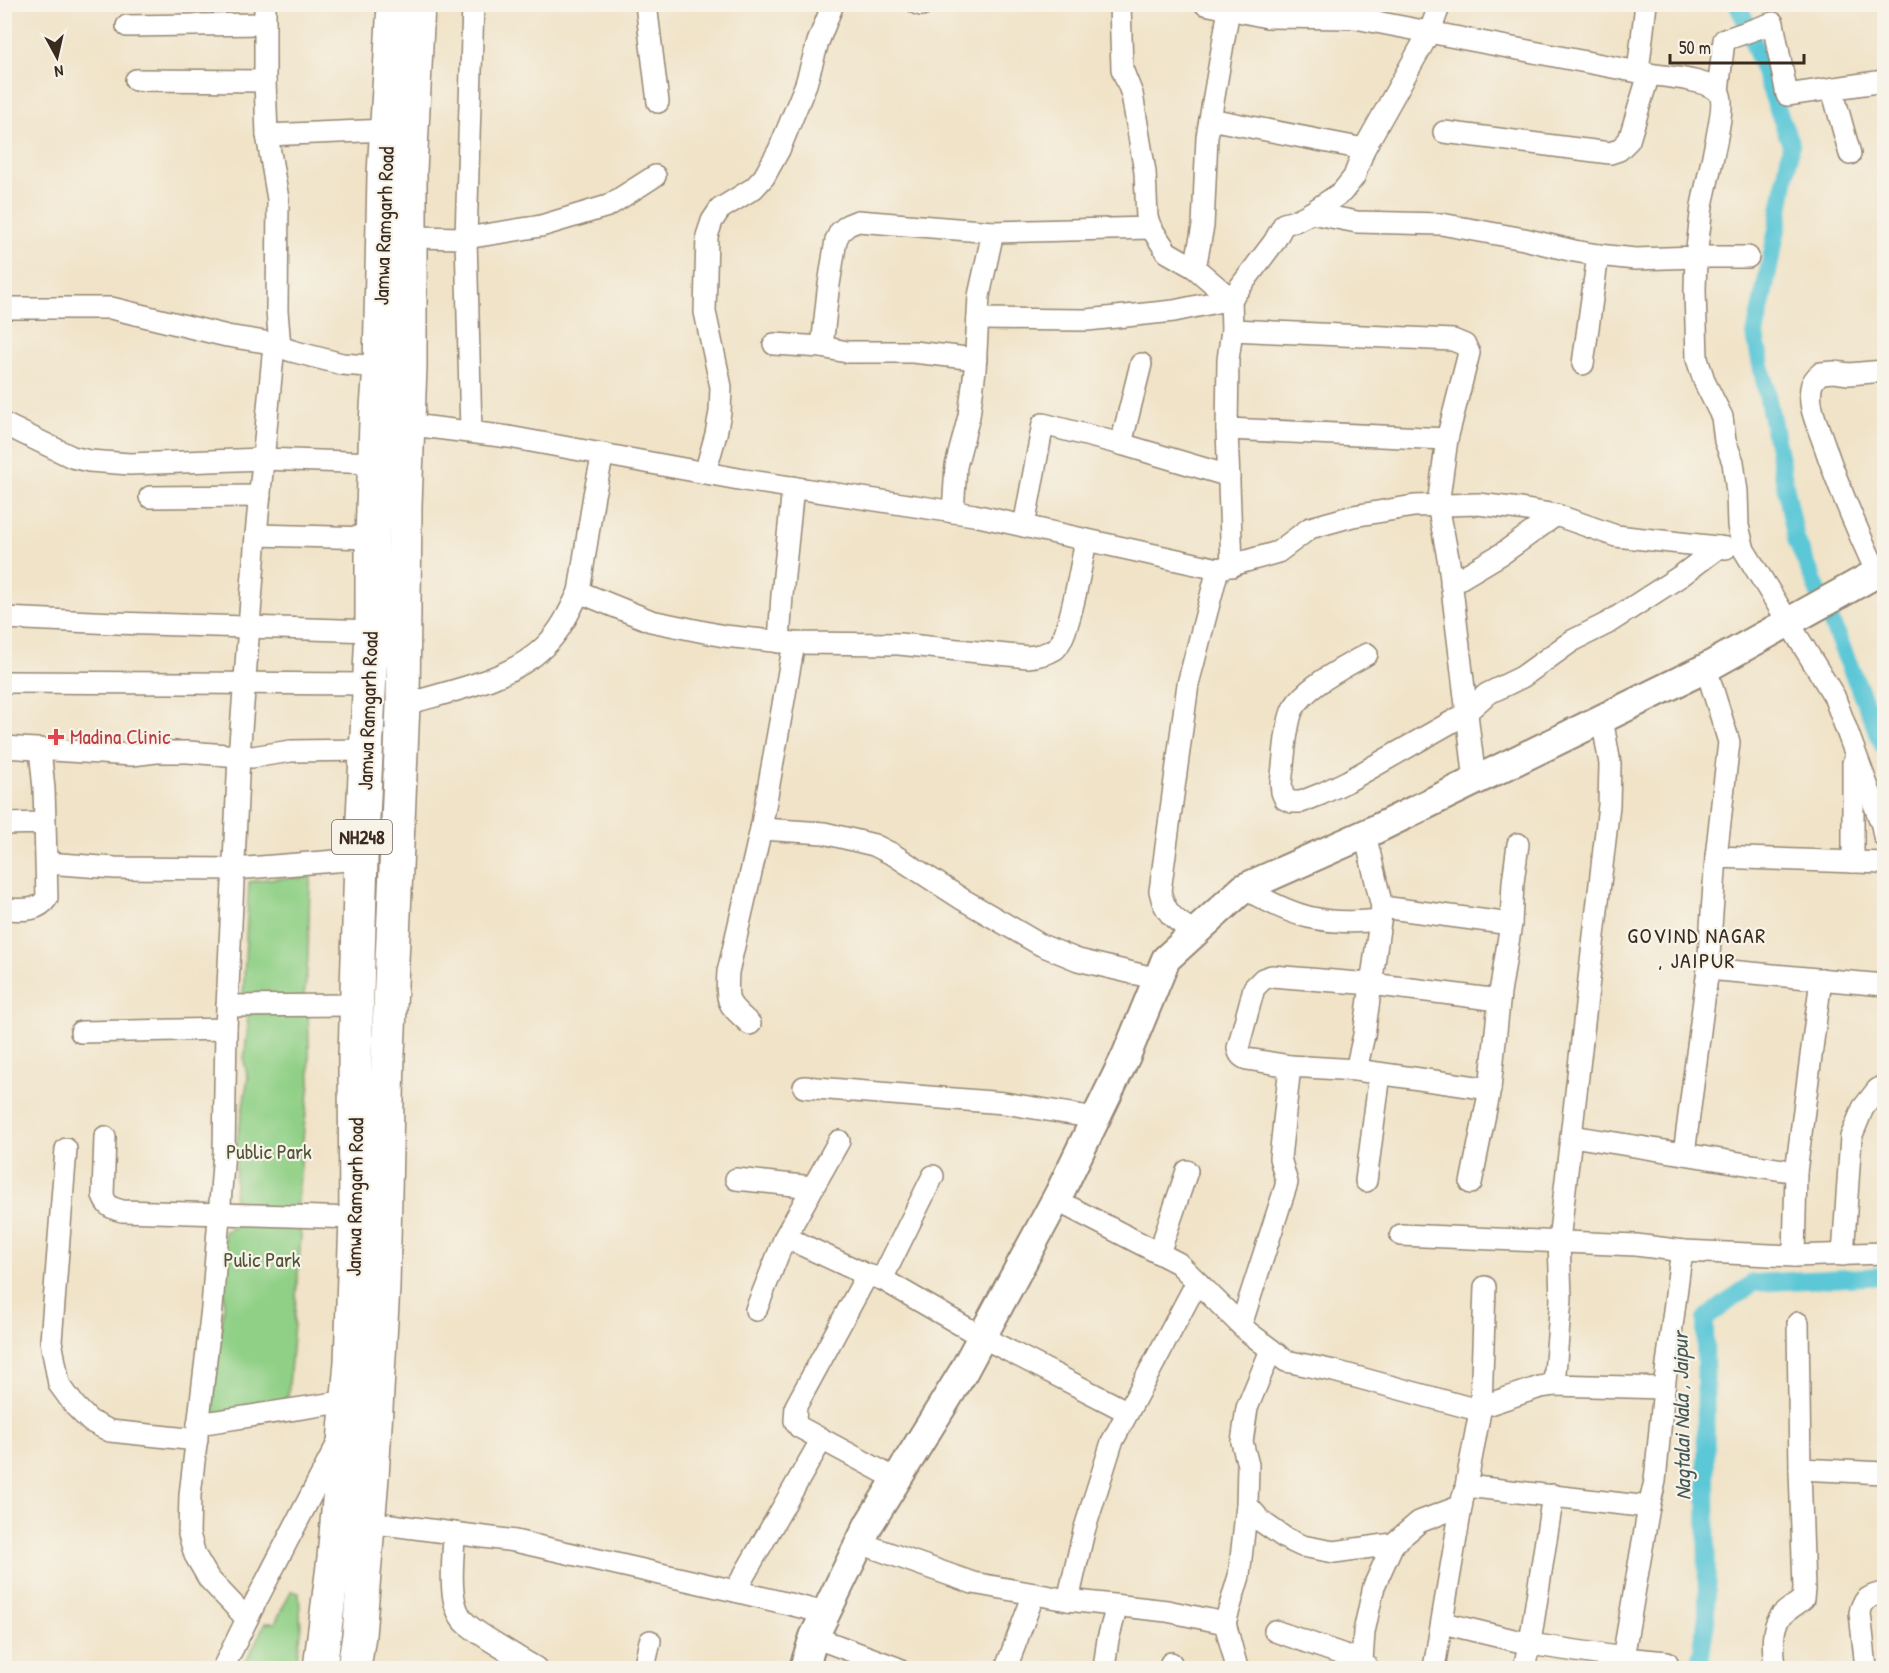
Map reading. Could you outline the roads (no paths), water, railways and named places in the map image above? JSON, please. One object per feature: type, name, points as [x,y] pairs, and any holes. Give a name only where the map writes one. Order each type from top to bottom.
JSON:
[{"type":"highway","name":"Jamwa Ramgarh Road","points":[[320,1668],[334,1558],[347,1415],[356,1218],[355,1057],[361,859],[372,631],[372,538],[380,367],[384,174],[394,4]]},
{"type":"highway","name":"Jamwa Ramgarh Road","points":[[354,1668],[359,1635],[372,1477],[383,1287],[388,1054],[403,705],[405,505],[409,423],[410,171],[418,4]]},
{"type":"street","points":[[471,432],[466,238],[473,4]]},
{"type":"street","points":[[646,4],[658,102]]},
{"type":"street","points":[[705,472],[716,435],[721,387],[705,312],[706,236],[720,209],[754,188],[764,177],[779,150],[806,84],[818,42],[833,4]]},
{"type":"street","points":[[1120,4],[1122,69],[1132,94],[1145,172],[1147,219],[1167,252],[1196,268],[1231,299]]},
{"type":"street","points":[[1206,4],[1267,16],[1355,18],[1708,84],[1718,91],[1721,97],[1720,113],[1702,204],[1696,257],[1697,359],[1705,384],[1722,417],[1725,441],[1733,462],[1738,526],[1744,550],[1798,617],[1834,696],[1882,825],[1884,836]]},
{"type":"street","points":[[1195,933],[1167,911],[1160,891],[1188,684],[1225,567],[1231,299],[1274,242],[1284,224],[1311,213],[1342,192],[1354,177],[1364,149],[1430,32],[1440,4]]},
{"type":"street","points":[[1444,132],[1610,153],[1619,150],[1629,140],[1643,73],[1646,4]]},
{"type":"street","points":[[1196,268],[1203,226],[1207,137],[1229,9]]},
{"type":"street","points":[[127,26],[265,14],[267,135],[278,199],[277,346],[263,459],[244,684],[226,1029],[224,1151],[212,1308],[190,1495],[189,1534],[195,1555],[208,1579],[247,1619]]},
{"type":"street","points":[[1718,91],[1724,40],[1773,23],[1787,95],[1884,81]]},
{"type":"street","points":[[136,80],[265,81]]},
{"type":"street","points":[[1832,89],[1850,154]]},
{"type":"street","points":[[1210,119],[1364,149]]},
{"type":"street","points":[[267,135],[387,130]]},
{"type":"street","points":[[411,237],[466,238],[541,226],[608,206],[655,176]]},
{"type":"street","points":[[1311,213],[1357,222],[1441,224],[1524,239],[1574,251],[1635,259],[1748,257]]},
{"type":"street","points":[[822,347],[836,240],[840,232],[858,220],[993,232],[1151,228]]},
{"type":"street","points":[[953,512],[956,466],[969,416],[976,359],[979,296],[993,232]]},
{"type":"street","points":[[1583,364],[1598,255]]},
{"type":"street","points":[[978,319],[1087,320],[1174,311],[1231,299]]},
{"type":"street","points":[[4,308],[111,308],[277,346],[342,364],[380,367]]},
{"type":"street","points":[[1232,330],[1453,340],[1465,345],[1469,353],[1447,439],[1438,505],[1449,563],[1475,781]]},
{"type":"street","points":[[774,344],[822,347],[847,352],[914,352],[976,359]]},
{"type":"street","points":[[1122,444],[1141,364]]},
{"type":"street","points":[[804,1668],[820,1625],[869,1524],[962,1374],[1056,1200],[1126,1056],[1166,959],[1244,888],[1365,834],[1706,668],[1872,576],[1824,447],[1812,410],[1811,388],[1813,380],[1821,373],[1849,374],[1884,371]]},
{"type":"street","points":[[376,422],[409,423],[471,432],[953,512],[1225,567],[1278,552],[1310,528],[1353,516],[1414,506],[1438,505],[1478,504],[1556,515],[1616,536],[1744,550]]},
{"type":"street","points":[[4,424],[72,457],[89,461],[130,464],[263,459],[375,463]]},
{"type":"street","points":[[1024,526],[1043,424],[1122,444],[1228,476]]},
{"type":"street","points":[[1227,429],[1447,439]]},
{"type":"street","points":[[403,705],[493,679],[519,667],[545,647],[567,617],[579,592],[594,495],[603,454]]},
{"type":"street","points":[[750,1024],[729,1002],[728,972],[761,829],[786,643],[782,595],[793,487]]},
{"type":"street","points":[[150,497],[260,496]]},
{"type":"street","points":[[1451,584],[1503,553],[1556,515]]},
{"type":"street","points":[[256,535],[372,538]]},
{"type":"street","points":[[579,592],[651,621],[724,636],[786,643],[899,644],[1028,657],[1057,648],[1066,630],[1086,540]]},
{"type":"street","points":[[1367,654],[1314,687],[1302,697],[1292,711],[1281,783],[1285,799],[1301,802],[1339,786],[1466,713],[1487,694],[1522,677],[1572,641],[1608,622],[1682,575],[1719,547]]},
{"type":"street","points":[[4,618],[372,631]]},
{"type":"street","points":[[1684,1154],[1708,969],[1716,857],[1729,742],[1706,668]]},
{"type":"street","points":[[9,682],[370,684]]},
{"type":"street","points":[[1554,1385],[1561,1299],[1559,1241],[1610,805],[1610,764],[1602,718]]},
{"type":"street","points":[[4,747],[132,754],[188,752],[252,757],[291,751],[367,750]]},
{"type":"street","points":[[1853,748],[1853,862]]},
{"type":"street","points":[[4,909],[33,909],[42,906],[47,898],[44,789],[40,749]]},
{"type":"street","points":[[4,824],[45,823]]},
{"type":"street","points":[[761,829],[824,833],[874,845],[1041,945],[1078,960],[1158,979]]},
{"type":"street","points":[[1356,1070],[1364,1035],[1381,914],[1365,834]]},
{"type":"street","points":[[1471,1183],[1490,1089],[1499,1000],[1511,924],[1518,844]]},
{"type":"street","points":[[1716,857],[1884,863]]},
{"type":"street","points":[[47,863],[115,868],[234,869],[361,859]]},
{"type":"street","points":[[1244,888],[1273,905],[1297,915],[1322,921],[1352,923],[1381,914],[1511,924]]},
{"type":"street","points":[[1708,969],[1884,985]]},
{"type":"street","points":[[1490,1089],[1356,1070],[1290,1066],[1242,1058],[1238,1048],[1254,988],[1263,979],[1272,976],[1371,984],[1499,1000]]},
{"type":"street","points":[[1794,1256],[1797,1172],[1821,979]]},
{"type":"street","points":[[227,1006],[357,1005]]},
{"type":"street","points":[[81,1032],[226,1029]]},
{"type":"street","points":[[1241,1325],[1287,1183],[1280,1158],[1290,1066]]},
{"type":"street","points":[[1366,1181],[1380,1074]]},
{"type":"street","points":[[1843,1255],[1851,1137],[1863,1108],[1884,1085]]},
{"type":"street","points":[[804,1087],[1004,1103],[1096,1118]]},
{"type":"street","points":[[1572,1136],[1797,1172]]},
{"type":"street","points":[[105,1137],[103,1195],[105,1204],[112,1209],[356,1218]]},
{"type":"street","points":[[756,1310],[785,1237],[839,1141]]},
{"type":"street","points":[[66,1149],[51,1341],[59,1384],[75,1406],[90,1421],[110,1431],[197,1432],[347,1415]]},
{"type":"street","points":[[1159,1253],[1187,1171]]},
{"type":"street","points":[[896,1479],[799,1426],[795,1421],[796,1406],[933,1176]]},
{"type":"street","points":[[736,1179],[813,1187]]},
{"type":"street","points":[[1056,1200],[1178,1263],[1241,1325],[1286,1361],[1334,1371],[1474,1409],[1540,1387],[1554,1385],[1664,1388]]},
{"type":"street","points":[[1401,1235],[1636,1245],[1684,1251],[1794,1256],[1884,1253]]},
{"type":"street","points":[[785,1237],[874,1277],[982,1337],[1128,1412]]},
{"type":"street","points":[[1623,1658],[1655,1481],[1664,1388],[1680,1264],[1684,1251]]},
{"type":"street","points":[[1068,1600],[1084,1531],[1112,1442],[1197,1282]]},
{"type":"street","points":[[1434,1668],[1463,1496],[1481,1406],[1485,1287]]},
{"type":"street","points":[[1775,1668],[1773,1650],[1775,1629],[1781,1616],[1803,1599],[1804,1589],[1798,1323]]},
{"type":"street","points":[[1238,1668],[1225,1623],[1239,1576],[1247,1505],[1248,1465],[1242,1442],[1247,1408],[1271,1350]]},
{"type":"street","points":[[223,1668],[347,1415]]},
{"type":"street","points":[[735,1591],[822,1439]]},
{"type":"street","points":[[1800,1469],[1884,1473]]},
{"type":"street","points":[[1275,1631],[1365,1665],[1364,1632],[1374,1587],[1393,1544],[1419,1522],[1463,1496],[1553,1495],[1649,1507]]},
{"type":"street","points":[[1524,1668],[1530,1644],[1553,1495]]},
{"type":"street","points":[[1247,1505],[1262,1522],[1285,1538],[1302,1546],[1334,1552],[1393,1544]]},
{"type":"street","points":[[368,1522],[515,1541],[735,1591],[820,1625],[897,1668]]},
{"type":"street","points":[[454,1533],[453,1598],[457,1611],[465,1623],[513,1662],[536,1668]]},
{"type":"street","points":[[860,1543],[973,1583],[1068,1600],[1167,1611],[1225,1623]]},
{"type":"street","points":[[1866,1668],[1861,1607],[1865,1600],[1873,1595],[1884,1593]]},
{"type":"street","points":[[1006,1668],[1034,1594]]},
{"type":"street","points":[[1104,1668],[1108,1639],[1117,1605]]},
{"type":"street","points":[[1443,1623],[1530,1644],[1667,1662]]},
{"type":"street","points":[[644,1668],[650,1641]]},
{"type":"waterway","points":[[1737,4],[1791,145],[1777,229],[1755,335],[1796,539],[1884,747]]},
{"type":"waterway","name":"Nagtalai Nala , Jaipur","points":[[1699,1668],[1707,1615],[1705,1319],[1753,1283],[1884,1276]]},
{"type":"place","name":"Madina Clinic","points":[[56,737]]},
{"type":"district","name":"GOVIND NAGAR , JAIPUR","points":[[1697,948]]},
{"type":"park label","name":"Public Park","points":[[269,1152]]},
{"type":"park label","name":"Pulic Park","points":[[262,1260]]}]
